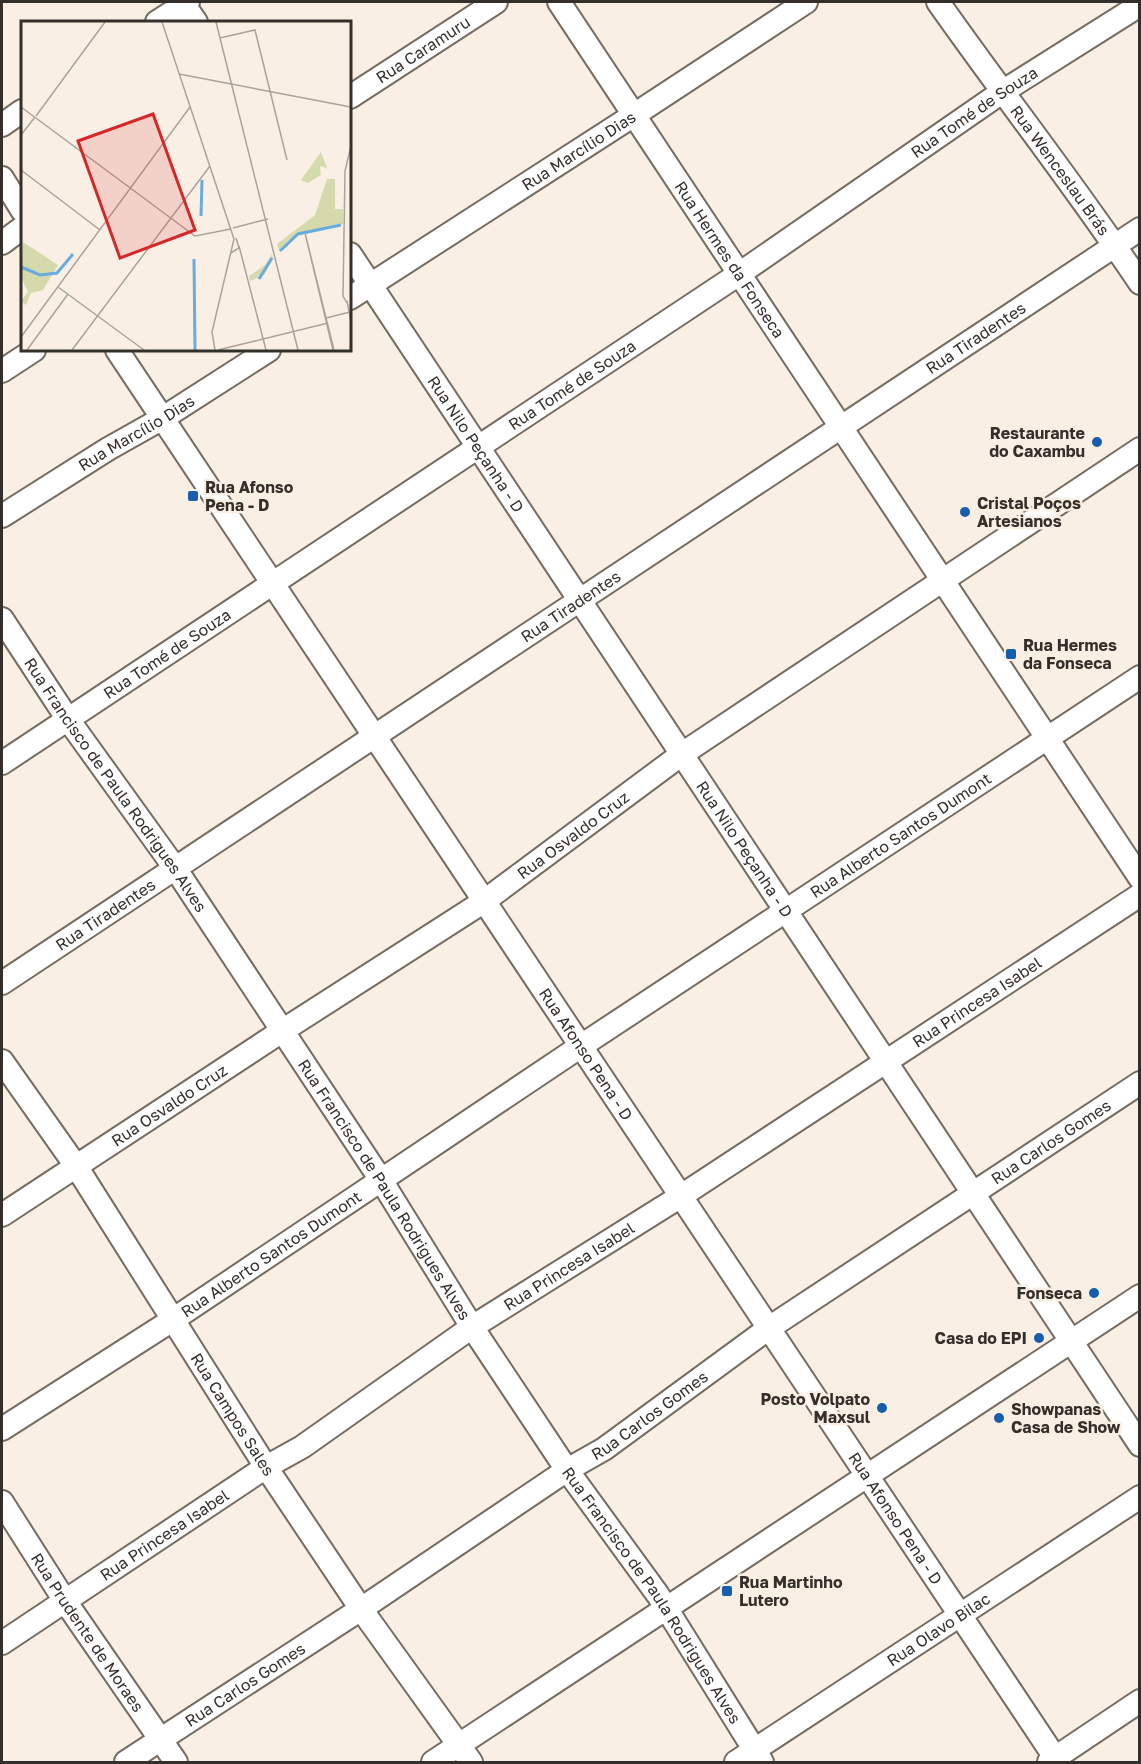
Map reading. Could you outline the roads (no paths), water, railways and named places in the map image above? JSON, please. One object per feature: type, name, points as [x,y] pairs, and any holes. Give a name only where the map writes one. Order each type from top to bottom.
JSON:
[{"type":"street","name":"Rua Caramuru","points":[[351,96],[496,2]]},
{"type":"street","name":"Rua Hermes da Fonseca","points":[[558,2],[1140,878]]},
{"type":"street","name":"Rua Marcílio Dias","points":[[351,297],[806,2]]},
{"type":"street","name":"Rua Wenceslau Brás","points":[[938,2],[1115,245],[1140,283]]},
{"type":"street","name":"Rua Tomé de Souza","points":[[2,762],[739,274],[1002,92],[1140,5]]},
{"type":"street","points":[[159,21],[187,8]]},
{"type":"street","points":[[2,125],[21,112]]},
{"type":"street","points":[[2,178],[21,208]]},
{"type":"street","points":[[2,243],[21,229]]},
{"type":"street","name":"Rua Tiradentes","points":[[2,982],[1140,229]]},
{"type":"street","name":"Rua Nilo Peçanha - D","points":[[351,256],[1140,1445]]},
{"type":"street","points":[[2,371],[32,351]]},
{"type":"street","name":"Rua Afonso Pena - D","points":[[118,351],[769,1328],[1054,1761]]},
{"type":"street","name":"Rua Marcílio Dias","points":[[2,516],[267,351]]},
{"type":"street","name":"Rua Osvaldo Cruz","points":[[2,1215],[282,1030],[483,902],[682,754],[1140,449]]},
{"type":"street","name":"Rua Francisco de Paula Rodrigues Alves","points":[[2,619],[67,718],[175,868],[381,1180],[472,1327],[567,1470],[658,1595],[750,1758]]},
{"type":"street","name":"Rua Alberto Santos Dumont","points":[[2,1429],[174,1319],[581,1046],[1140,677]]},
{"type":"street","name":"Rua Princesa Isabel","points":[[2,1643],[266,1467],[302,1446],[472,1327],[681,1196],[1140,895]]},
{"type":"street","name":"Rua Campos Sales","points":[[2,1061],[76,1166],[266,1467],[361,1609],[465,1754]]},
{"type":"street","name":"Rua Carlos Gomes","points":[[126,1762],[361,1609],[567,1470],[604,1449],[769,1328],[1140,1083]]},
{"type":"street","points":[[434,1762],[465,1754],[666,1610],[1140,1296]]},
{"type":"street","name":"Rua Olavo Bilac","points":[[750,1758],[1140,1497]]},
{"type":"street","name":"Rua Prudente de Moraes","points":[[2,1502],[65,1601],[176,1762]]},
{"type":"street","points":[[1054,1761],[1140,1701]]},
{"type":"place","name":"Restaurante do Caxambu","points":[[1097,442]]},
{"type":"place","name":"Rua Afonso Pena - D","points":[[193,496]]},
{"type":"place","name":"Cristal Poços Artesianos","points":[[965,512]]},
{"type":"place","name":"Rua Hermes da Fonseca","points":[[1011,654]]},
{"type":"place","name":"Fonseca","points":[[1094,1293]]},
{"type":"place","name":"Casa do EPI","points":[[1039,1338]]},
{"type":"place","name":"Posto Volpato Maxsul","points":[[882,1408]]},
{"type":"place","name":"Showpanas Casa de Show","points":[[999,1418]]},
{"type":"place","name":"Rua Martinho Lutero","points":[[727,1591]]}]
